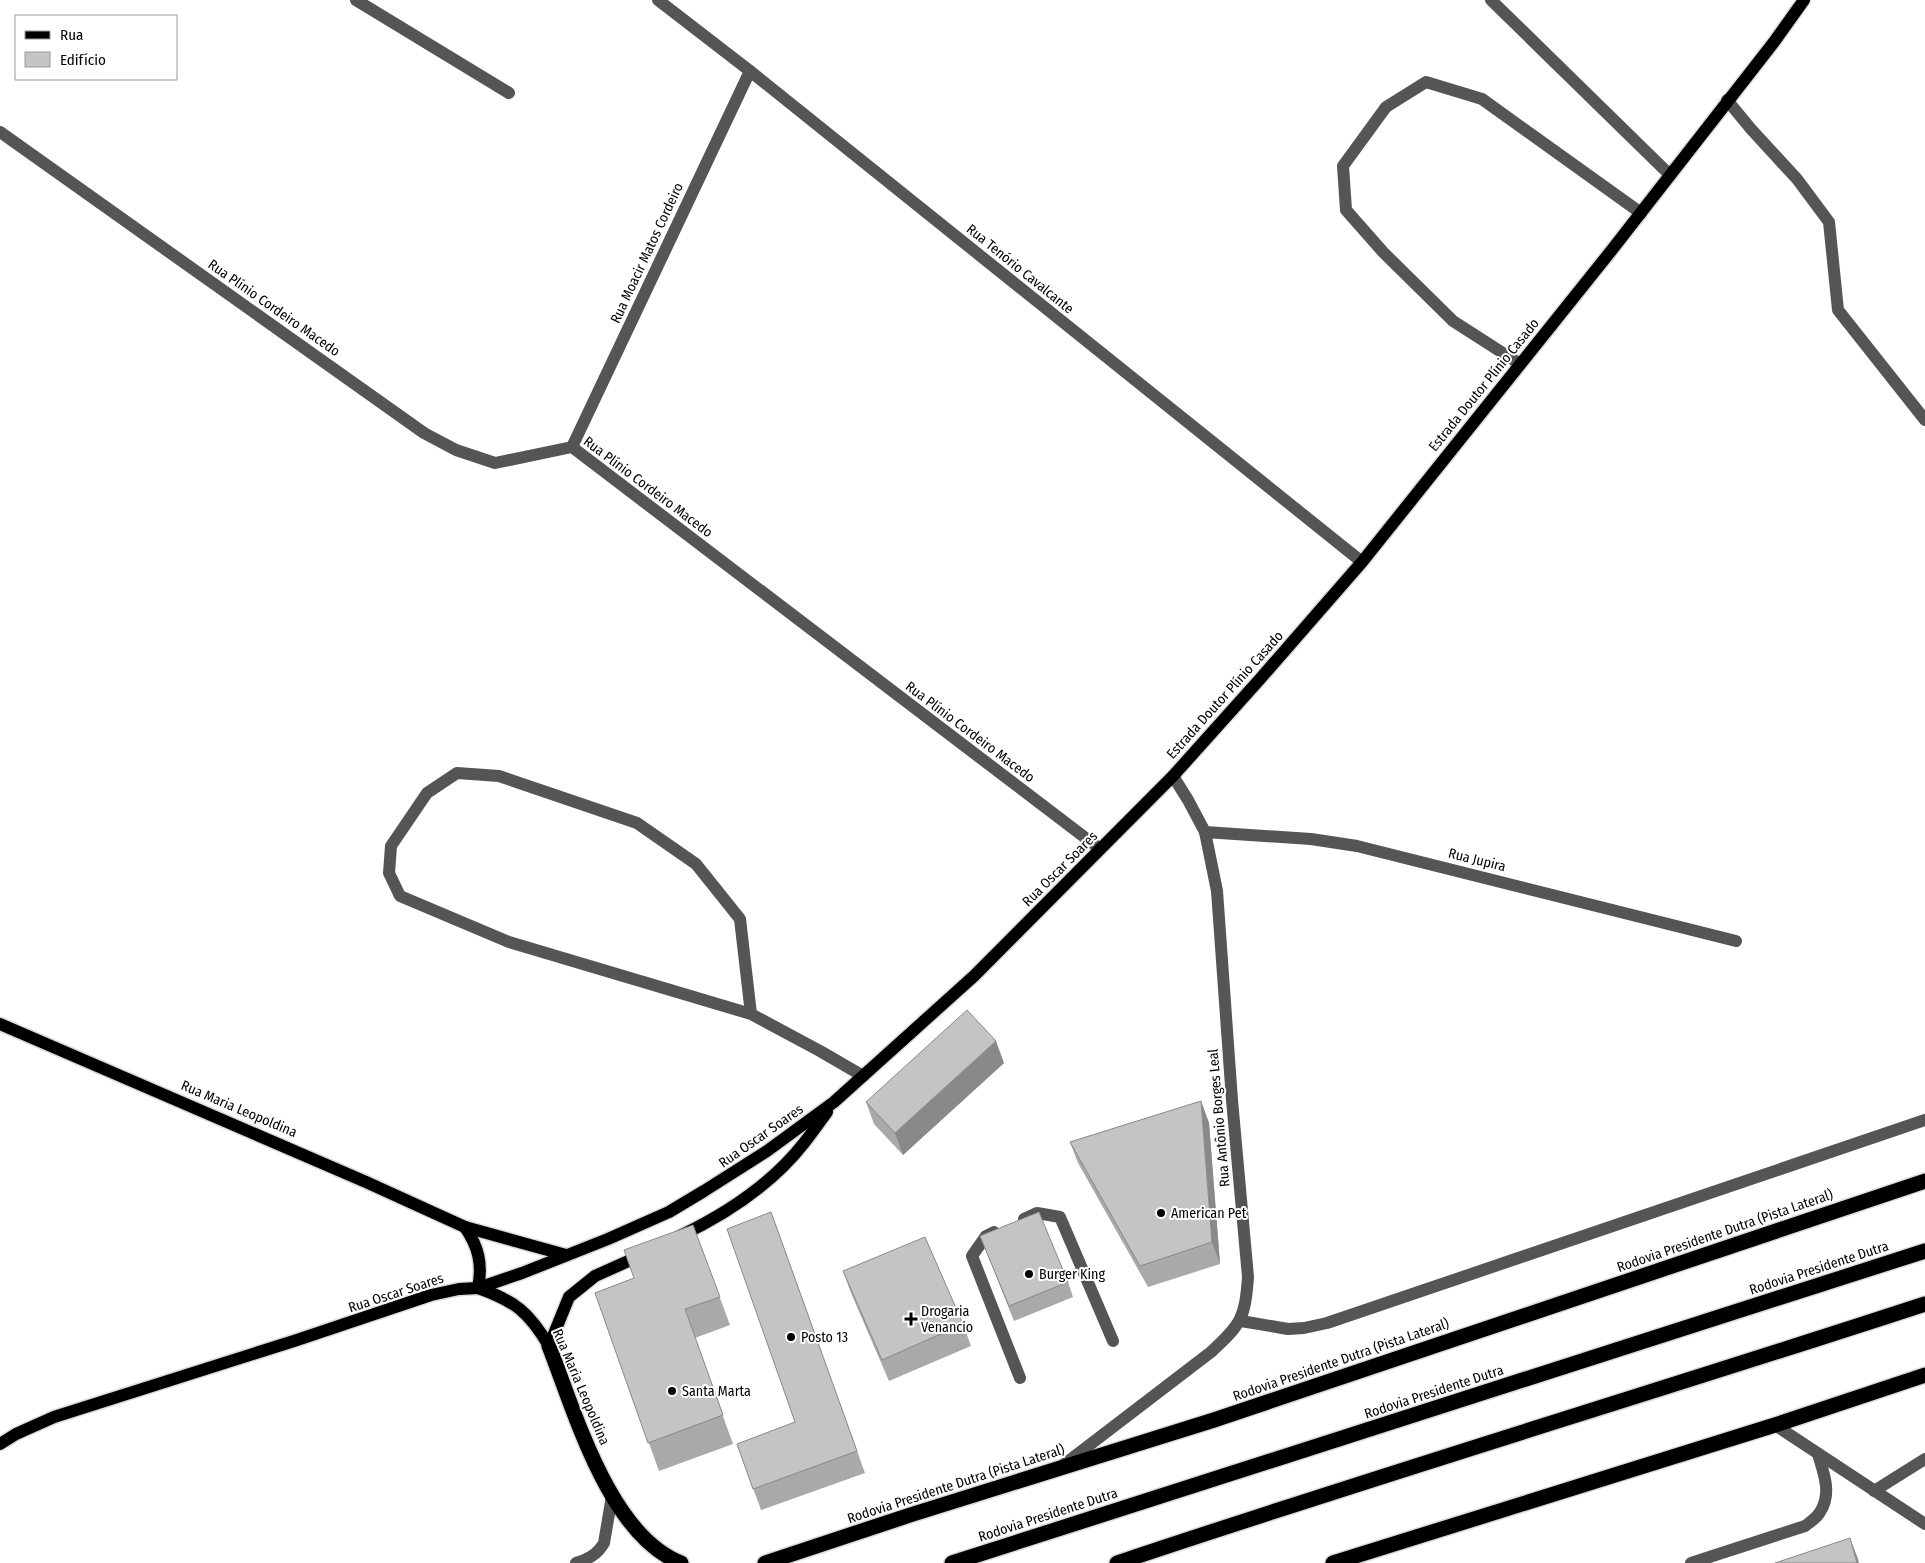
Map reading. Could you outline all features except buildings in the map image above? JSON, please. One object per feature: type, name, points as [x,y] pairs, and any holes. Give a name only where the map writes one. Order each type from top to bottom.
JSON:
[{"type":"highway","name":"Rodovia Presidente Dutra (Pista Lateral)","points":[[765,1563],[910,1515],[1224,1417],[1925,1181]]},
{"type":"highway","name":"Rodovia Presidente Dutra","points":[[952,1563],[1925,1251]]},
{"type":"highway","points":[[1116,1563],[1320,1495],[1699,1378],[1925,1304]]},
{"type":"highway","name":"Rua Maria Leopoldina","points":[[549,1346],[588,1444],[612,1496],[643,1537],[660,1552],[681,1563]]},
{"type":"highway","points":[[1333,1563],[1775,1425],[1925,1375]]},
{"type":"main road","name":"Estrada Doutor Plínio Casado","points":[[1173,776],[1362,562],[1641,212],[1774,42],[1804,0]]},
{"type":"main road","name":"Rua Oscar Soares","points":[[0,1444],[16,1434],[54,1417],[352,1322],[430,1295],[459,1289],[478,1288],[522,1273],[637,1227],[669,1212],[752,1161],[834,1102],[974,976],[1173,776]]},
{"type":"main road","name":"Rua Maria Leopoldina","points":[[0,1024],[348,1174],[464,1227],[566,1255]]},
{"type":"main road","name":"Rua Oscar Soares","points":[[549,1346],[569,1297],[595,1276],[660,1246],[722,1214],[761,1186],[782,1168],[804,1144],[834,1102]]},
{"type":"main road","points":[[464,1227],[476,1245],[479,1256],[478,1288]]},
{"type":"main road","name":"Rua Maria Leopoldina","points":[[478,1288],[501,1296],[527,1314],[549,1346]]},
{"type":"street","points":[[356,0],[509,93]]},
{"type":"street","name":"Rua Tenório Cavalcante","points":[[658,0],[750,71],[1362,562]]},
{"type":"street","points":[[1491,0],[1670,175]]},
{"type":"street","name":"Rua Moacir Matos Cordeiro","points":[[572,448],[750,71]]},
{"type":"street","points":[[1520,364],[1453,321],[1383,252],[1346,210],[1343,166],[1386,107],[1426,82],[1482,99],[1641,212]]},
{"type":"street","points":[[1728,100],[1751,129],[1797,179],[1829,222],[1838,310],[1925,420]]},
{"type":"street","name":"Rua Plínio Cordeiro Macedo","points":[[0,132],[424,433],[456,450],[495,463],[572,448],[1100,849]]},
{"type":"street","points":[[750,1014],[740,918],[696,864],[636,824],[499,776],[457,773],[427,793],[391,846],[389,873],[400,896],[509,942],[750,1014],[863,1076]]},
{"type":"street","name":"Rua Antônio Borges Leal","points":[[1058,1469],[1212,1352],[1241,1321],[1246,1302],[1248,1277],[1232,1100],[1217,891],[1205,832],[1173,776]]},
{"type":"street","name":"Rua Jupira","points":[[1205,832],[1311,839],[1357,846],[1736,941]]},
{"type":"street","points":[[1241,1321],[1288,1329],[1327,1323],[1925,1120]]},
{"type":"street","points":[[1020,1378],[972,1256],[986,1236],[1037,1214],[1060,1217],[1113,1341]]},
{"type":"street","points":[[1775,1425],[1925,1524]]},
{"type":"street","points":[[1690,1563],[1805,1526],[1820,1513],[1827,1496],[1826,1479],[1818,1454]]},
{"type":"street","points":[[1874,1491],[1925,1459]]},
{"type":"street","points":[[576,1563],[591,1557],[601,1549],[604,1543],[612,1496]]},
{"type":"place","name":"American Pet","points":[[1161,1213]]},
{"type":"place","name":"Burger King","points":[[1029,1274]]},
{"type":"place","name":"Drogaria Venancio","points":[[911,1319]]},
{"type":"place","name":"Posto 13","points":[[791,1337]]},
{"type":"place","name":"Santa Marta","points":[[672,1391]]}]
